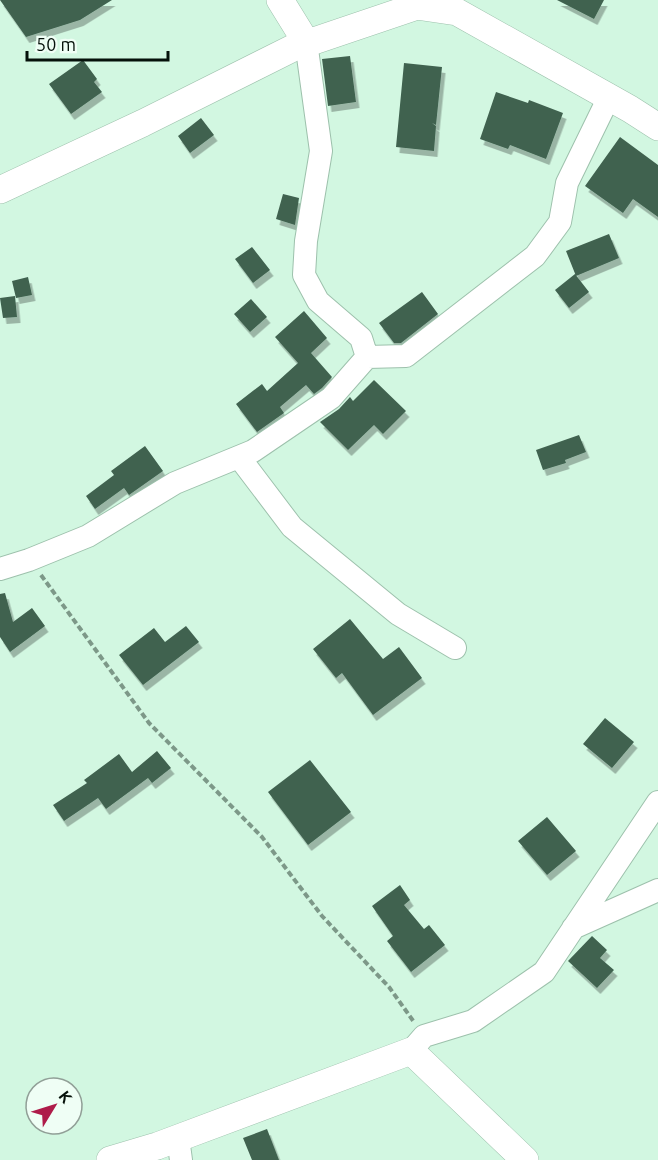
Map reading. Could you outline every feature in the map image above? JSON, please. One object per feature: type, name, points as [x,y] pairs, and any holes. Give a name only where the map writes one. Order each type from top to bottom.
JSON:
[{"type":"street","points":[[280,0],[306,42],[321,151],[306,242],[304,275],[318,301],[361,338],[367,357]]},
{"type":"street","points":[[0,190],[306,42],[425,3],[458,12],[658,127]]},
{"type":"street","points":[[0,569],[88,536],[175,483],[253,451],[331,398],[367,357],[405,356],[535,256],[560,222],[567,183],[609,97]]},
{"type":"street","points":[[239,457],[292,527],[398,614],[455,648]]},
{"type":"street","points":[[110,1160],[179,1149],[473,1021],[544,972],[658,802]]},
{"type":"street","points":[[573,928],[658,890]]},
{"type":"street","points":[[418,1043],[525,1160]]},
{"type":"path","points":[[29,560],[149,723],[262,837],[322,916],[389,987],[418,1043]]},
{"type":"building","points":[[0,0],[112,0],[80,20],[26,37]]},
{"type":"building","points":[[557,0],[604,0],[594,19]]},
{"type":"building","points":[[350,56],[356,102],[328,106],[322,59]]},
{"type":"building","points":[[83,60],[97,79],[94,82],[102,92],[71,114],[49,84]]},
{"type":"building","points":[[404,63],[442,67],[436,125],[432,123],[436,126],[434,151],[396,147]]},
{"type":"building","points":[[496,92],[528,103],[529,100],[563,113],[546,159],[510,145],[508,149],[480,139]]},
{"type":"building","points":[[201,118],[214,135],[190,153],[178,136]]},
{"type":"building","points":[[620,137],[658,165],[658,217],[633,199],[623,213],[585,186]]},
{"type":"building","points":[[283,194],[299,198],[295,225],[276,219]]},
{"type":"building","points":[[609,234],[619,258],[576,276],[566,251]]},
{"type":"building","points":[[252,247],[270,270],[253,283],[235,259]]},
{"type":"building","points":[[575,274],[589,292],[569,308],[555,290]]},
{"type":"building","points":[[28,277],[32,295],[16,298],[12,281]]},
{"type":"building","points":[[422,292],[438,314],[401,343],[394,343],[379,323]]},
{"type":"building","points":[[15,296],[17,317],[3,318],[0,298]]},
{"type":"building","points":[[251,299],[267,317],[250,332],[234,314]]},
{"type":"building","points":[[304,311],[327,338],[311,353],[332,377],[314,394],[306,385],[280,407],[284,413],[257,432],[236,404],[262,384],[267,391],[298,363],[275,337]]},
{"type":"building","points":[[374,380],[406,411],[383,434],[374,425],[348,450],[320,422],[339,409],[350,397],[353,401]]},
{"type":"building","points":[[579,435],[586,452],[565,460],[566,463],[543,470],[536,450]]},
{"type":"building","points":[[145,446],[163,471],[129,495],[124,488],[95,509],[86,496],[114,475],[111,471]]},
{"type":"building","points":[[5,593],[13,622],[32,608],[45,626],[10,652],[0,637],[0,594]]},
{"type":"building","points":[[350,619],[383,659],[399,647],[422,678],[373,715],[342,673],[336,678],[313,649]]},
{"type":"building","points":[[186,626],[199,642],[143,685],[119,655],[154,628],[165,642]]},
{"type":"building","points":[[605,718],[634,742],[612,768],[583,744]]},
{"type":"building","points":[[157,751],[171,768],[152,783],[148,778],[106,809],[98,798],[64,821],[53,805],[87,783],[84,780],[119,754],[132,772]]},
{"type":"building","points":[[310,760],[351,812],[308,845],[268,792]]},
{"type":"building","points":[[547,817],[576,851],[547,875],[518,841]]},
{"type":"building","points":[[400,885],[410,900],[404,905],[424,929],[429,925],[445,945],[411,972],[387,941],[393,936],[372,906]]},
{"type":"building","points":[[592,936],[607,950],[600,958],[614,970],[597,988],[568,961]]},
{"type":"building","points":[[267,1129],[279,1160],[252,1160],[243,1138]]}]
